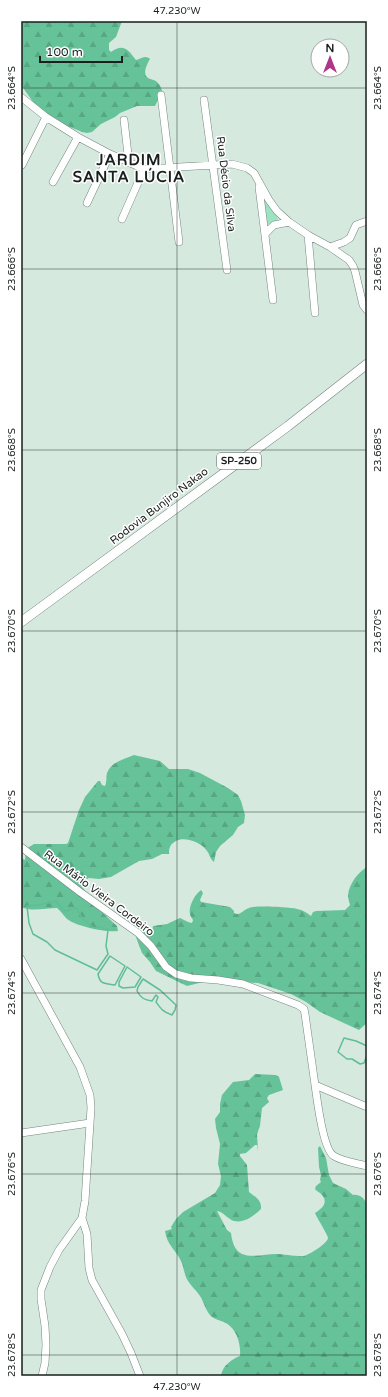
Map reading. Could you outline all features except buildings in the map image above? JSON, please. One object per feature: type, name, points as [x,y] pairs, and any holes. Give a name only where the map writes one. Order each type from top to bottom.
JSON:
[{"type":"main road","name":"Rodovia Bunjiro Nakao","points":[[21,622],[288,426],[367,364]]},
{"type":"street","points":[[161,95],[179,242]]},
{"type":"street","points":[[21,97],[46,117],[78,137],[110,154],[144,169],[213,164],[240,165],[247,168],[254,173],[259,180],[269,200],[277,211],[289,222],[349,260],[353,266],[363,305],[367,310]]},
{"type":"street","name":"Rua Décio da Silva","points":[[204,100],[227,270]]},
{"type":"street","points":[[22,165],[46,117]]},
{"type":"street","points":[[124,120],[129,163]]},
{"type":"street","points":[[53,182],[78,137]]},
{"type":"street","points":[[87,202],[110,154]]},
{"type":"street","points":[[122,219],[144,169]]},
{"type":"street","points":[[259,180],[273,300]]},
{"type":"street","points":[[330,247],[350,238],[356,225],[367,221]]},
{"type":"street","points":[[265,234],[274,225],[289,222]]},
{"type":"street","points":[[308,235],[315,313]]},
{"type":"street","name":"Rua Mário Vieira Cordeiro","points":[[21,848],[138,933],[151,946],[166,966],[176,974],[191,978],[243,984],[298,1005],[304,1009],[315,1084]]},
{"type":"street","points":[[21,959],[80,1067],[90,1095],[86,1201],[82,1218],[59,1250],[50,1267],[41,1290],[47,1352],[42,1376]]},
{"type":"street","points":[[315,1084],[367,1107]]},
{"type":"street","points":[[315,1084],[324,1137],[330,1152],[343,1160],[367,1166]]},
{"type":"street","points":[[21,1133],[90,1122]]},
{"type":"street","points":[[82,1218],[87,1234],[89,1268],[92,1280],[122,1334],[140,1376]]},
{"type":"green space","points":[[21,21],[122,21],[116,37],[109,43],[109,50],[111,52],[115,49],[123,48],[136,60],[144,57],[149,58],[150,59],[145,74],[148,78],[155,80],[159,84],[164,100],[159,98],[155,106],[137,106],[120,113],[101,124],[92,132],[87,133],[53,120],[36,106],[21,85]]},
{"type":"green space","points":[[263,200],[265,200],[277,217],[277,222],[268,224],[266,221]]},
{"type":"green space","points":[[134,755],[160,761],[169,769],[188,769],[200,773],[228,788],[238,795],[241,801],[245,815],[244,823],[238,827],[233,835],[220,846],[216,852],[214,862],[205,848],[193,841],[184,839],[174,842],[171,845],[169,854],[162,854],[152,859],[139,861],[111,877],[99,879],[89,878],[79,883],[87,893],[92,903],[117,926],[118,931],[99,930],[76,924],[66,918],[57,908],[34,910],[21,907],[21,858],[25,860],[26,849],[34,844],[68,843],[85,797],[98,781],[105,786],[107,773],[112,766],[118,761]]},
{"type":"green space","points":[[367,867],[367,1023],[359,1030],[320,1012],[291,994],[258,983],[216,982],[199,983],[187,986],[156,971],[142,953],[131,924],[143,930],[147,935],[152,931],[153,926],[167,924],[180,918],[192,923],[193,920],[190,915],[191,904],[201,890],[203,893],[200,900],[201,902],[230,907],[236,914],[250,908],[257,907],[299,909],[311,916],[313,912],[316,911],[345,910],[350,905],[348,895],[352,883],[357,875]]},
{"type":"green space","points":[[255,1074],[276,1075],[279,1077],[283,1090],[269,1095],[267,1098],[269,1102],[262,1108],[260,1126],[257,1134],[258,1151],[257,1145],[255,1145],[246,1153],[240,1154],[247,1165],[249,1192],[259,1201],[261,1209],[250,1218],[238,1222],[217,1211],[227,1230],[231,1233],[235,1248],[242,1254],[250,1256],[276,1254],[304,1256],[322,1246],[328,1238],[315,1213],[322,1208],[325,1201],[321,1194],[315,1189],[321,1182],[318,1148],[320,1146],[326,1158],[329,1175],[333,1183],[346,1189],[353,1195],[362,1197],[367,1205],[367,1376],[221,1376],[223,1369],[228,1363],[240,1356],[238,1338],[230,1326],[214,1318],[208,1313],[200,1296],[189,1283],[181,1261],[166,1236],[165,1231],[172,1229],[171,1227],[176,1219],[183,1212],[215,1193],[220,1185],[221,1176],[218,1164],[220,1144],[215,1119],[220,1112],[222,1095],[233,1082],[249,1080]]},
{"type":"waterway","points":[[56,901],[64,911],[76,908],[83,919],[94,928],[100,927],[108,930],[106,946],[108,954],[97,970],[55,950],[47,942],[33,934],[29,923],[27,906],[56,901]]},
{"type":"waterway","points":[[110,956],[125,966],[115,985],[102,982],[98,974],[110,956]]},
{"type":"waterway","points":[[127,967],[141,977],[135,987],[123,988],[119,986],[119,982],[127,967]]},
{"type":"waterway","points":[[143,979],[160,990],[176,1005],[172,1015],[159,1007],[156,1002],[158,997],[156,995],[152,1001],[145,999],[140,995],[137,991],[143,979]]},
{"type":"waterway","points":[[367,1046],[344,1038],[338,1052],[347,1059],[352,1059],[360,1064],[364,1063],[367,1055]]},
{"type":"district","name":"JARDIM SANTA LÚCIA","points":[[129,168]]}]
